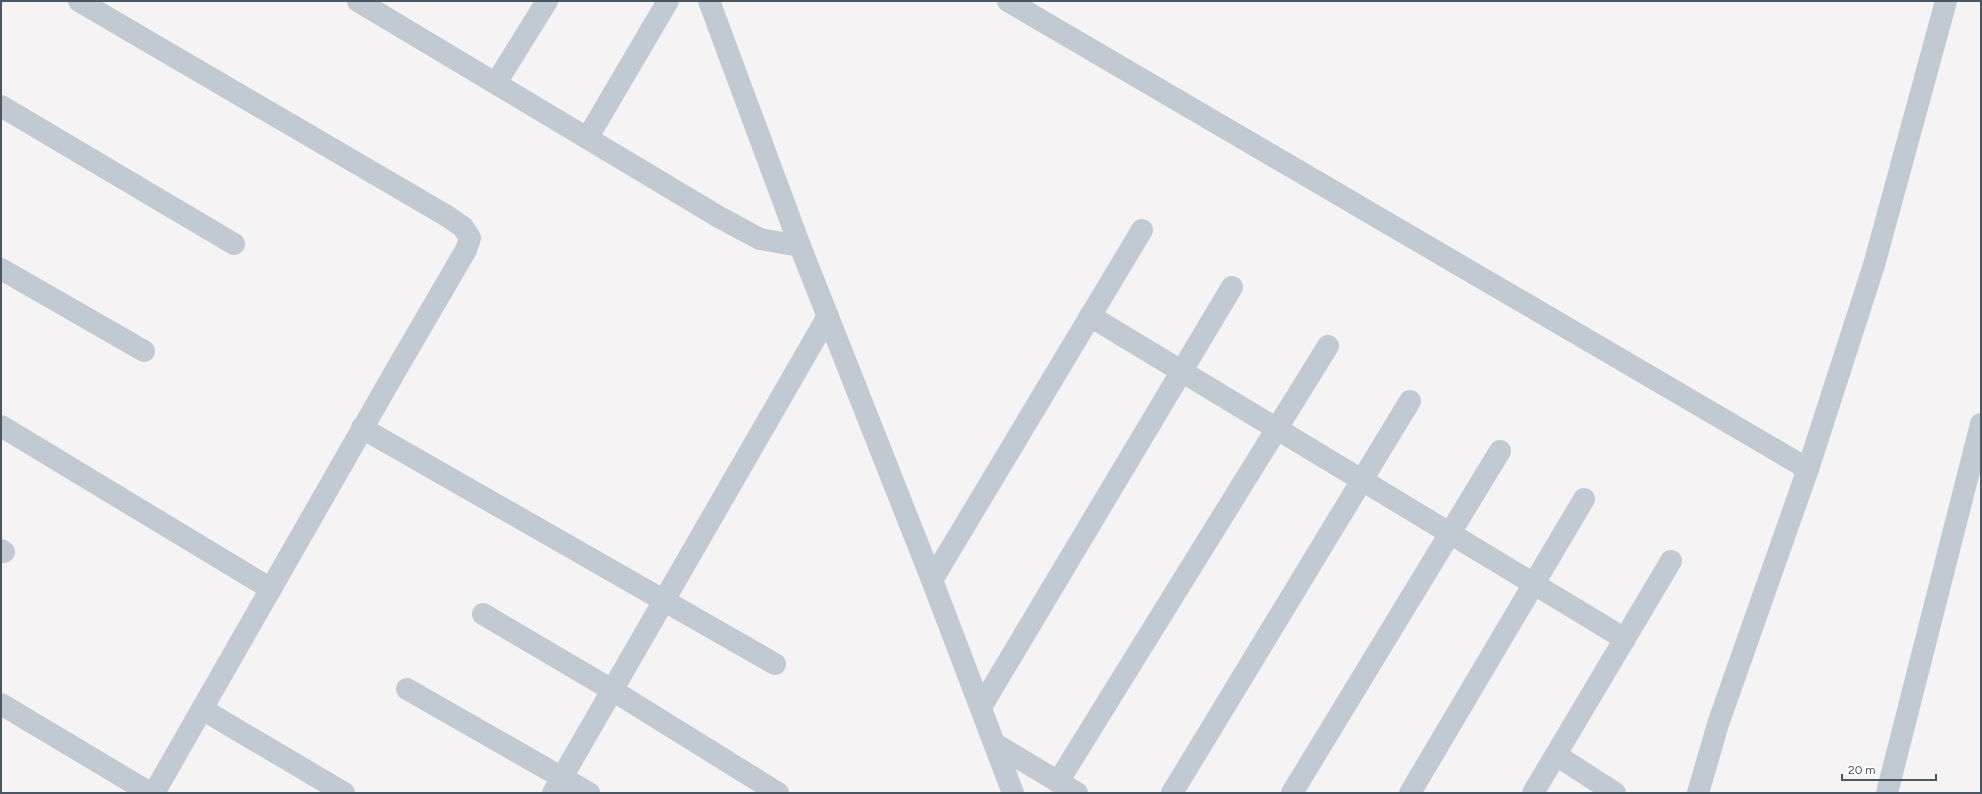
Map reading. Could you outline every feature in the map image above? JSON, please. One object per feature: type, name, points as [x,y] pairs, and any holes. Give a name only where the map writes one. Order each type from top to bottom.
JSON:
[{"type":"street","points":[[79,1],[447,216],[463,227],[470,238],[466,250],[362,428],[154,793]]},
{"type":"street","points":[[358,1],[588,137],[719,217],[760,239],[800,246]]},
{"type":"street","points":[[496,83],[547,1]]},
{"type":"street","points":[[588,137],[668,1]]},
{"type":"street","points":[[709,1],[800,246],[932,580],[1013,793]]},
{"type":"street","points":[[1008,1],[1808,469]]},
{"type":"street","points":[[1698,793],[1718,724],[1808,469],[1874,265],[1946,1]]},
{"type":"street","points":[[1,106],[234,244]]},
{"type":"street","points":[[932,580],[1142,230]]},
{"type":"street","points":[[1,269],[144,351]]},
{"type":"street","points":[[981,707],[1232,287]]},
{"type":"street","points":[[557,785],[828,316]]},
{"type":"street","points":[[1090,316],[1625,639]]},
{"type":"street","points":[[1058,782],[1328,346]]},
{"type":"street","points":[[1172,793],[1410,401]]},
{"type":"street","points":[[1887,793],[1981,424]]},
{"type":"street","points":[[1,426],[271,589]]},
{"type":"street","points":[[362,428],[775,664]]},
{"type":"street","points":[[1292,793],[1500,451]]},
{"type":"street","points":[[1410,793],[1584,499]]},
{"type":"street","points":[[1533,793],[1671,561]]},
{"type":"street","points":[[483,614],[612,690],[778,793]]},
{"type":"street","points":[[407,689],[557,785],[589,793]]},
{"type":"street","points":[[1,704],[150,793]]},
{"type":"street","points":[[202,709],[344,793]]},
{"type":"street","points":[[995,744],[1078,793]]},
{"type":"street","points":[[1556,755],[1615,793]]}]
